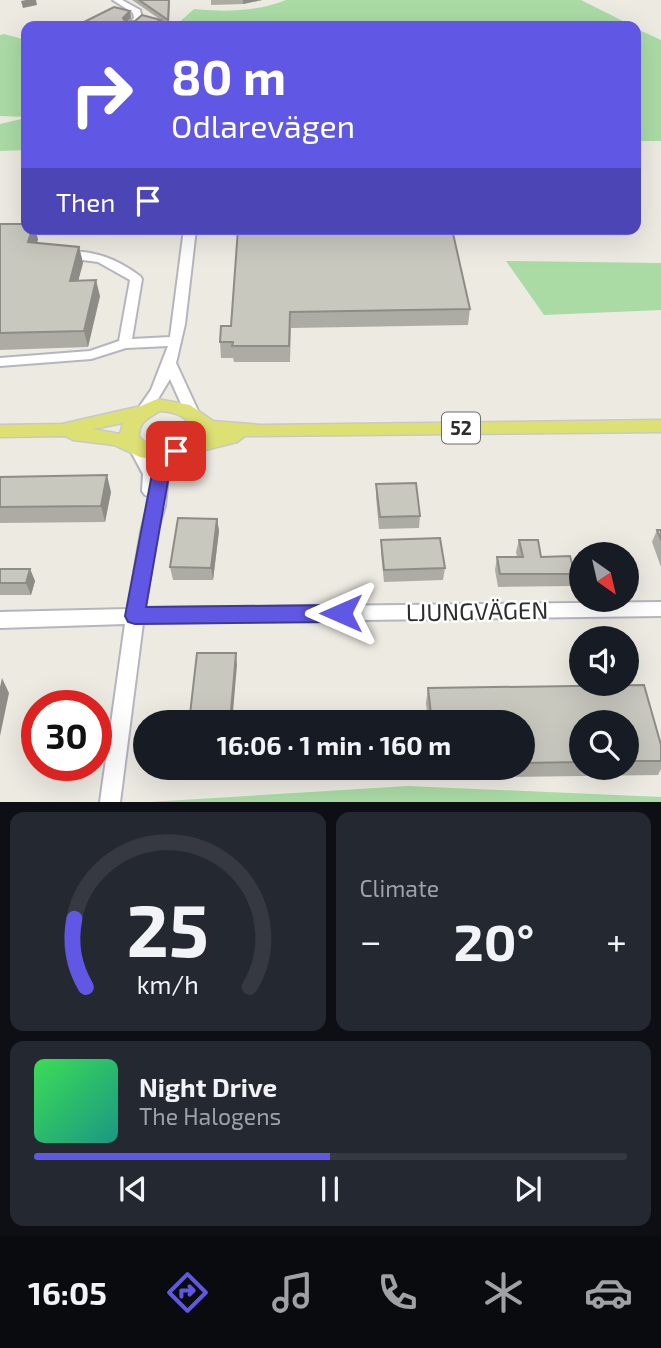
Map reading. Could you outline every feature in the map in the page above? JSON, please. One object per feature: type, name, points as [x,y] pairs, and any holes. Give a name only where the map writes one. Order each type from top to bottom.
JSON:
[{"type":"main road","name":"52","points":[[62,430],[170,405],[183,407],[210,427],[261,431],[661,426]]},
{"type":"main road","points":[[134,447],[128,437],[128,427],[143,411]]},
{"type":"main road","points":[[180,450],[192,441],[198,431],[195,417]]},
{"type":"main road","name":"52","points":[[0,431],[62,430],[115,439],[155,455],[261,431]]},
{"type":"street","points":[[117,0],[137,12],[138,18],[135,21]]},
{"type":"street","points":[[143,411],[159,393],[175,341],[189,235]]},
{"type":"street","points":[[53,255],[90,254],[105,259],[136,279],[125,344]]},
{"type":"street","points":[[0,362],[91,355],[125,344],[175,341]]},
{"type":"street","points":[[169,363],[195,417]]},
{"type":"street","points":[[110,802],[149,532],[151,474],[134,447]]},
{"type":"street","points":[[149,532],[157,506],[161,474],[180,450]]},
{"type":"street","name":"LJUNGVÄGEN","points":[[0,620],[661,609]]},
{"type":"green space","points":[[286,0],[581,0],[623,21],[181,21],[194,9],[218,11],[263,7]]},
{"type":"green space","points":[[641,31],[661,40],[661,141],[641,141]]},
{"type":"green space","points":[[0,35],[21,39],[21,117],[0,116]]},
{"type":"green space","points":[[21,119],[21,150],[0,151],[0,124]]},
{"type":"green space","points":[[506,261],[661,263],[661,310],[544,315]]},
{"type":"green space","points":[[408,786],[661,797],[661,802],[150,802]]},
{"type":"building","points":[[139,0],[169,0],[168,20]]},
{"type":"building","points":[[114,7],[130,11],[123,18],[124,21],[86,21]]},
{"type":"building","points":[[142,15],[161,20],[159,21],[135,21]]},
{"type":"building","points":[[0,224],[21,224],[21,235],[30,235],[28,242],[79,247],[70,281],[96,280],[84,331],[0,333]]},
{"type":"building","points":[[238,235],[453,235],[470,309],[290,312],[289,346],[232,346],[233,342],[220,342],[221,326],[231,326]]},
{"type":"building","points":[[107,475],[101,506],[0,507],[0,477]]},
{"type":"building","points":[[416,483],[420,516],[380,517],[376,484]]},
{"type":"building","points":[[178,518],[217,519],[211,568],[170,567]]},
{"type":"building","points":[[440,538],[445,568],[384,570],[381,540]]},
{"type":"building","points":[[519,540],[538,540],[541,557],[569,556],[569,574],[500,574],[497,557],[523,557]]},
{"type":"building","points":[[0,569],[30,569],[26,583],[0,583]]},
{"type":"building","points":[[197,653],[236,653],[231,710],[190,710]]},
{"type":"building","points":[[639,685],[644,685],[661,745],[661,761],[639,761],[639,710],[569,710],[569,762],[535,763],[535,710],[431,710],[428,688],[569,686],[569,696],[639,696]]},
{"type":"route","points":[[176,451],[161,474],[135,616],[341,613]]}]
